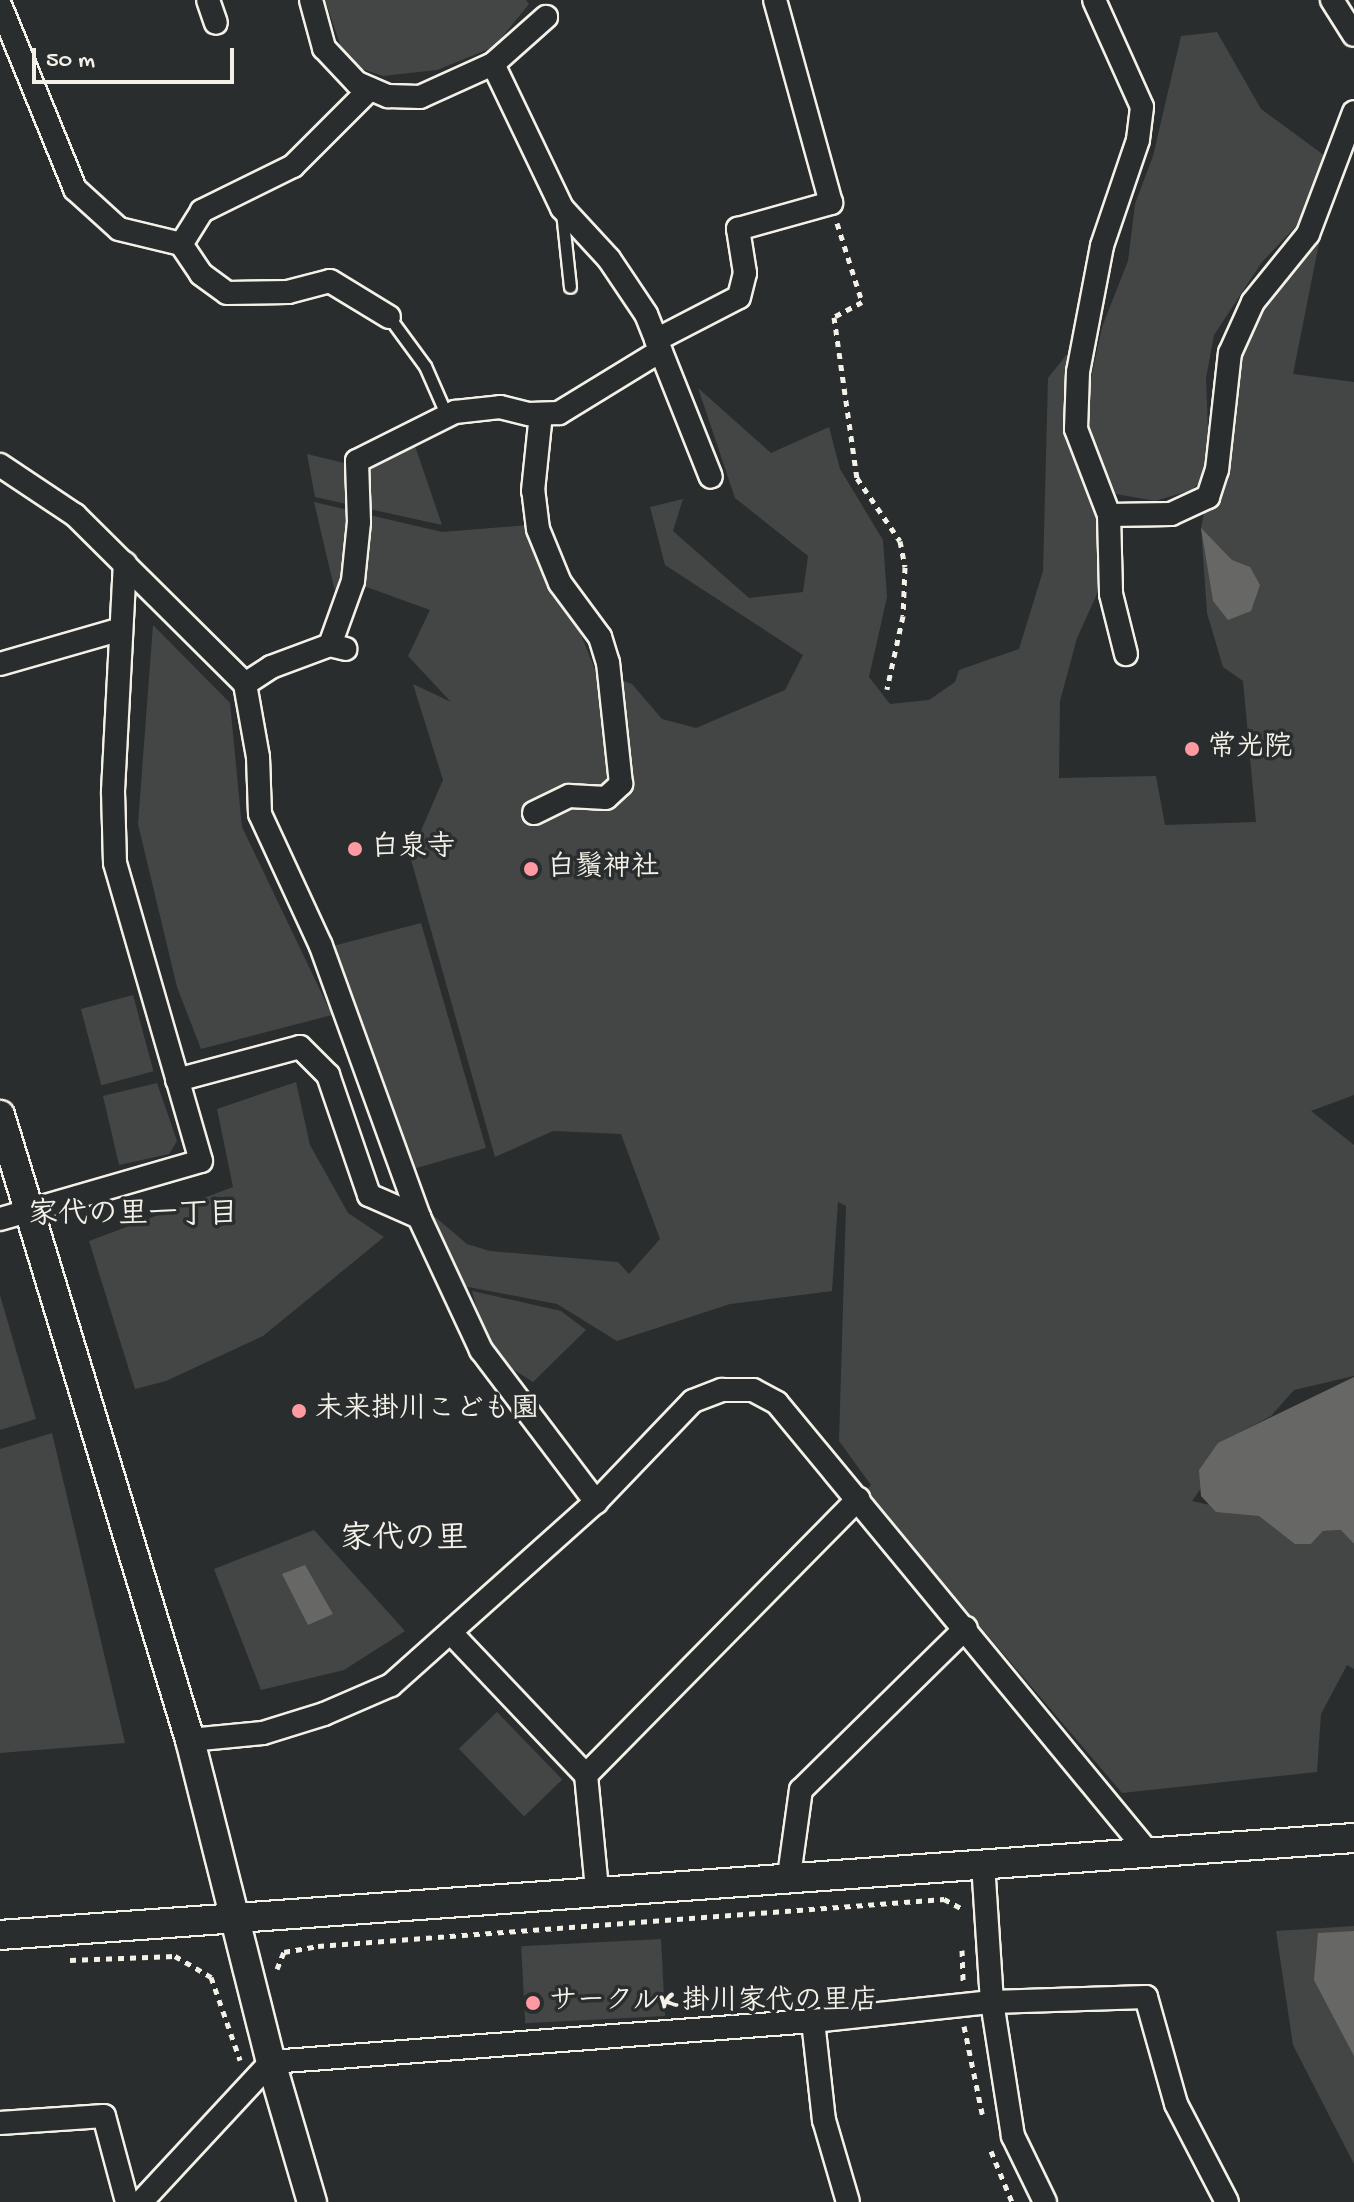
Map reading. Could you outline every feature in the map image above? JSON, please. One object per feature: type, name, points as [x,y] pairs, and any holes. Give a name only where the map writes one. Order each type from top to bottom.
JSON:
[{"type":"street","points":[[208,0],[216,23]]},
{"type":"street","points":[[311,0],[324,48],[357,83],[370,89],[420,97],[493,64],[546,17]]},
{"type":"street","points":[[245,684],[271,667],[338,647],[353,581],[357,461],[447,416],[500,407],[541,414],[559,413],[658,345],[739,297],[745,273],[738,229],[831,203],[775,0]]},
{"type":"street","points":[[1094,0],[1142,107],[1138,140],[1102,246],[1078,372],[1076,429],[1109,515],[1111,594],[1126,654]]},
{"type":"street","points":[[1332,0],[1354,35]]},
{"type":"street","points":[[0,5],[75,189],[119,229],[181,244],[201,274],[227,293],[288,292],[330,281],[389,317]]},
{"type":"street","points":[[493,64],[562,208],[609,259],[646,314],[711,477]]},
{"type":"street","points":[[181,244],[202,211],[293,166],[370,89]]},
{"type":"street","points":[[1109,515],[1171,514],[1208,497],[1217,470],[1230,353],[1253,302],[1308,234],[1354,112]]},
{"type":"street","points":[[534,813],[569,796],[606,798],[621,784],[608,663],[600,637],[560,583],[538,529],[533,491],[541,414]]},
{"type":"street","points":[[0,465],[75,515],[245,684],[258,757],[260,814],[321,946],[419,1217],[481,1350],[596,1502]]},
{"type":"street","points":[[0,1219],[201,1161],[115,863],[125,563]]},
{"type":"street","points":[[0,664],[121,629]]},
{"type":"street","points":[[177,1080],[300,1047],[328,1075],[369,1195],[419,1217]]},
{"type":"street","points":[[0,1115],[190,1740],[237,1917],[271,2062],[312,2202]]},
{"type":"street","points":[[190,1740],[263,1733],[324,1714],[391,1685],[453,1635],[596,1502],[693,1401],[722,1390],[753,1390],[777,1403],[1148,1852]]},
{"type":"street","points":[[586,1775],[858,1499]]},
{"type":"street","points":[[789,1876],[801,1790],[966,1628]]},
{"type":"street","points":[[453,1635],[586,1775],[597,1889]]},
{"type":"street","points":[[0,1935],[597,1889],[1354,1838]]},
{"type":"street","points":[[983,1863],[992,2002],[1013,2136],[1045,2202]]},
{"type":"street","points":[[141,2202],[247,2081],[271,2062],[813,2021],[992,2002],[1146,1997],[1176,2104],[1227,2202]]},
{"type":"street","points":[[813,2021],[824,2120],[848,2202]]},
{"type":"street","points":[[0,2123],[104,2116],[127,2202]]},
{"type":"lane","points":[[562,208],[570,287]]},
{"type":"lane","points":[[389,317],[425,366],[447,416]]},
{"type":"path","points":[[831,203],[862,302],[834,317],[857,478],[900,541],[905,567],[903,616],[887,689]]},
{"type":"path","points":[[272,1982],[284,1952],[318,1946],[944,1899],[961,1905],[961,1920]]},
{"type":"path","points":[[961,1934],[963,2005],[986,2131]]},
{"type":"path","points":[[64,1960],[175,1956],[211,1977],[247,2081]]},
{"type":"path","points":[[989,2146],[1012,2202]]},
{"type":"shaded area","points":[[325,0],[526,0],[529,4],[494,47],[437,70],[383,76],[356,67],[342,50]]},
{"type":"shaded area","points":[[1217,32],[1261,109],[1325,156],[1299,223],[1262,262],[1214,335],[1206,378],[1209,456],[1202,480],[1192,490],[1155,501],[1116,494],[1090,434],[1088,392],[1102,327],[1128,261],[1135,204],[1153,156],[1181,36]]},
{"type":"shaded area","points":[[1323,223],[1293,374],[1354,382],[1354,1095],[1311,1111],[1354,1145],[1354,1376],[1294,1390],[1271,1416],[1241,1432],[1192,1501],[1259,1516],[1290,1538],[1311,1544],[1323,1531],[1342,1530],[1354,1544],[1354,1669],[1347,1665],[1321,1714],[1317,1772],[1122,1793],[921,1557],[858,1499],[871,1485],[839,1441],[846,1206],[838,1202],[832,1291],[730,1304],[617,1341],[557,1304],[463,1286],[427,1210],[467,1244],[490,1251],[618,1262],[629,1274],[660,1239],[621,1134],[553,1131],[495,1157],[410,856],[443,780],[413,684],[451,702],[408,656],[430,610],[353,582],[337,600],[314,502],[442,532],[528,525],[531,547],[549,556],[596,672],[632,684],[662,719],[696,728],[785,690],[803,655],[665,565],[650,507],[683,499],[673,531],[749,598],[803,592],[808,556],[735,498],[698,388],[771,453],[829,427],[840,469],[883,540],[887,597],[869,677],[890,704],[929,700],[955,682],[959,670],[1019,649],[1043,571],[1048,378],[1067,354],[1066,416],[1103,501],[1102,583],[1077,638],[1060,701],[1059,778],[1156,776],[1165,825],[1256,822],[1243,681],[1223,667],[1207,613],[1201,528],[1239,339]]},
{"type":"shaded area","points":[[414,443],[442,525],[315,497],[307,454],[357,466]]},
{"type":"shaded area","points":[[1201,528],[1232,560],[1250,567],[1260,585],[1251,611],[1228,620],[1213,601]]},
{"type":"shaded area","points":[[153,625],[230,703],[242,827],[332,1015],[201,1049],[177,987],[138,824]]},
{"type":"shaded area","points":[[421,923],[486,1148],[413,1169],[333,946]]},
{"type":"shaded area","points":[[133,995],[153,1071],[101,1085],[81,1009]]},
{"type":"shaded area","points":[[296,1082],[310,1145],[348,1213],[384,1237],[263,1336],[166,1381],[135,1389],[89,1241],[233,1187],[217,1109]]},
{"type":"shaded area","points":[[157,1083],[177,1141],[169,1154],[119,1165],[103,1096]]},
{"type":"shaded area","points":[[472,1291],[561,1311],[586,1330],[533,1382],[506,1365],[481,1324]]},
{"type":"shaded area","points":[[0,1295],[36,1419],[0,1430]]},
{"type":"shaded area","points":[[1354,1377],[1354,1544],[1341,1530],[1323,1531],[1311,1544],[1295,1544],[1259,1516],[1216,1512],[1201,1496],[1199,1470],[1218,1443]]},
{"type":"shaded area","points":[[52,1433],[125,1743],[0,1753],[0,1449]]},
{"type":"shaded area","points":[[314,1530],[405,1631],[344,1670],[261,1690],[214,1569]]},
{"type":"shaded area","points":[[305,1565],[333,1614],[308,1625],[282,1574]]},
{"type":"shaded area","points":[[497,1712],[562,1780],[524,1816],[459,1749]]},
{"type":"shaded area","points":[[1354,1926],[1354,2164],[1293,2045],[1276,1931]]},
{"type":"shaded area","points":[[1354,1931],[1354,2056],[1314,1980],[1318,1933]]},
{"type":"shaded area","points":[[661,1939],[665,2016],[525,2023],[521,1946]]},
{"type":"place","name":"常光院","points":[[1192,749]]},
{"type":"place","name":"白泉寺","points":[[355,849]]},
{"type":"place","name":"白鬚神社","points":[[531,869]]},
{"type":"place","name":"未来掛川こども園","points":[[299,1411]]},
{"type":"place","name":"サークルK 掛川家代の里店","points":[[533,2003]]},
{"type":"district","name":"家代の里一丁目","points":[[133,1217]]},
{"type":"district","name":"家代の里","points":[[404,1541]]}]
